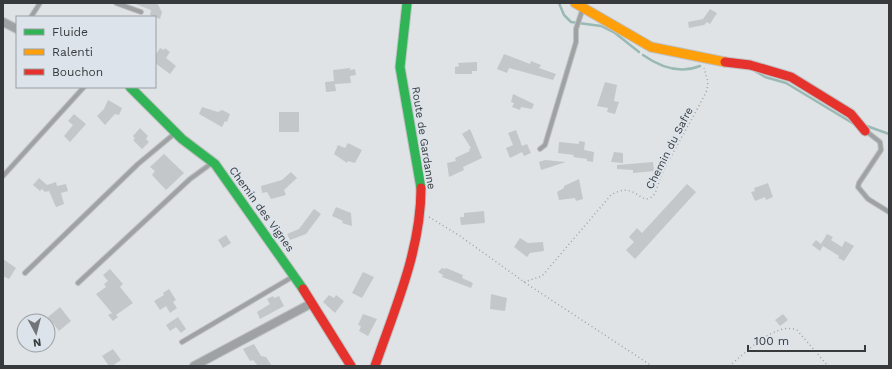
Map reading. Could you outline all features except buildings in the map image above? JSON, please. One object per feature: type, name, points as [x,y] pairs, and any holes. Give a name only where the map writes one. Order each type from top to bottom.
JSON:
[{"type":"street","name":"Route de Gardanne","points":[[375,366],[415,249],[421,212],[421,188],[400,67],[407,3]]},
{"type":"street","points":[[579,5],[651,47],[700,58],[750,65],[791,76],[851,114],[865,131]]},
{"type":"street","points":[[3,22],[16,29]]},
{"type":"street","name":"Chemin des Vignes","points":[[131,88],[152,111],[202,156],[212,162],[220,170],[295,276],[351,366]]},
{"type":"street","points":[[194,366],[312,303]]},
{"type":"lane","points":[[32,16],[40,3]]},
{"type":"lane","points":[[116,3],[141,12]]},
{"type":"lane","points":[[540,150],[545,145],[576,42],[579,5]]},
{"type":"lane","points":[[3,176],[83,88]]},
{"type":"lane","points":[[865,131],[880,142],[881,150],[858,184],[858,187],[868,199],[889,212]]},
{"type":"lane","points":[[25,273],[138,164],[176,132]]},
{"type":"lane","points":[[78,283],[190,179],[212,162]]},
{"type":"lane","points":[[182,342],[295,276]]},
{"type":"path","name":"Chemin du Safre","points":[[524,282],[534,280],[542,276],[611,195],[625,189],[632,190],[644,198],[650,198],[654,195],[660,178],[707,90],[707,74],[700,58]]},
{"type":"path","points":[[421,212],[460,236],[524,282],[652,366]]},
{"type":"path","points":[[730,366],[768,335],[782,328],[797,330],[828,366]]},
{"type":"waterway","points":[[559,3],[564,15],[571,22],[601,26],[615,33],[639,52]]},
{"type":"waterway","points":[[643,55],[656,63],[670,68],[685,69],[700,66]]},
{"type":"waterway","points":[[755,71],[765,77],[786,83],[854,124]]},
{"type":"waterway","points":[[864,125],[889,134]]},
{"type":"traffic: fast","points":[[407,3],[400,67],[421,188]]},
{"type":"traffic: fast","points":[[131,88],[182,139],[215,164],[303,289]]},
{"type":"traffic: slow","points":[[575,3],[651,47],[725,62]]},
{"type":"traffic: jam","points":[[725,62],[750,65],[791,77],[851,114],[865,131]]},
{"type":"traffic: jam","points":[[375,366],[406,278],[412,256],[417,234],[421,188]]},
{"type":"traffic: jam","points":[[303,289],[351,366]]}]
